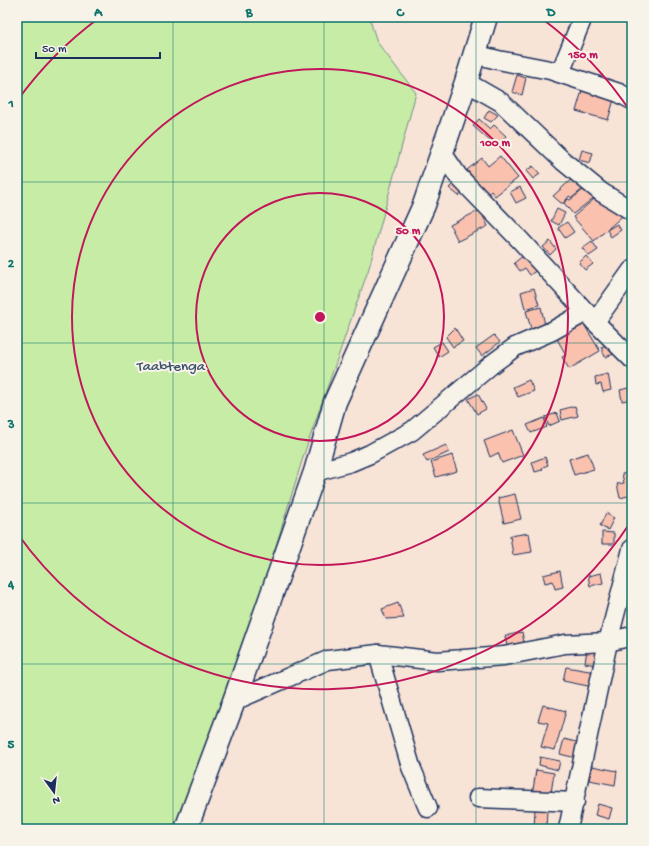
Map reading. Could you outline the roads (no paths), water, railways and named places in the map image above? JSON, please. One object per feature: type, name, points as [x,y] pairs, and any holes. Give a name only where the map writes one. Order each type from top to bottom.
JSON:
[{"type":"street","points":[[186,829],[234,701],[315,472],[335,402],[424,205],[441,151],[466,82],[486,17]]},
{"type":"street","points":[[560,73],[583,17]]},
{"type":"street","points":[[474,54],[550,70],[619,93],[632,100]]},
{"type":"street","points":[[466,82],[501,102],[568,165],[601,192],[632,211]]},
{"type":"street","points":[[441,151],[458,176],[632,359]]},
{"type":"street","points":[[315,472],[351,462],[370,454],[412,431],[492,364],[516,347],[552,331],[591,317],[632,270]]},
{"type":"street","points":[[568,829],[608,642],[632,549]]},
{"type":"street","points":[[234,701],[328,660],[378,654],[437,661],[504,656],[565,644],[608,642],[632,636]]},
{"type":"street","points":[[378,654],[411,767],[428,808]]},
{"type":"street","points":[[478,798],[575,802]]},
{"type":"park label","name":"Taabtenga","points":[[171,367]]}]
